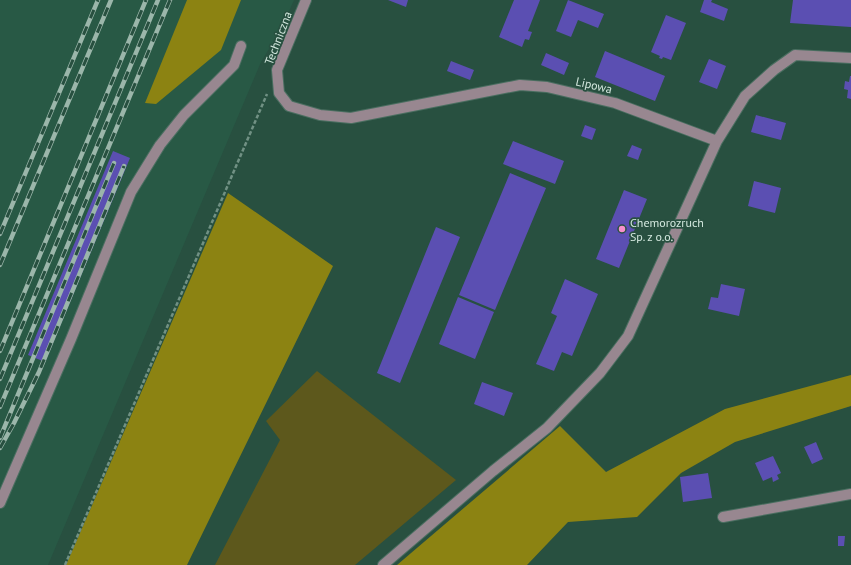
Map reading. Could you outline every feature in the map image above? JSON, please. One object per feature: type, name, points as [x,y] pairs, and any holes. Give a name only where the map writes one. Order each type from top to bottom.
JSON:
[{"type":"street","name":"Techniczna","points":[[289,106],[279,92],[277,70],[306,0]]},
{"type":"street","points":[[0,503],[71,339],[131,192],[164,139],[184,115],[234,65],[241,46]]},
{"type":"street","points":[[383,565],[492,471],[547,428],[600,373],[628,336],[717,141],[745,96],[774,70],[795,55],[851,58]]},
{"type":"street","name":"Lipowa","points":[[289,106],[320,115],[351,118],[520,85],[547,87],[615,103],[717,141]]},
{"type":"street","points":[[722,517],[851,494]]},
{"type":"path","points":[[65,565],[268,92]]},
{"type":"shaded area","points":[[0,0],[294,0],[281,29],[261,62],[48,565],[0,565]]},
{"type":"shaded area","points":[[187,0],[241,0],[221,50],[156,104],[145,103]]},
{"type":"shaded area","points":[[228,193],[333,266],[187,565],[66,565]]},
{"type":"shaded area","points":[[317,371],[456,480],[355,565],[215,565],[280,440],[266,421]]},
{"type":"shaded area","points":[[851,375],[851,406],[735,442],[681,473],[637,517],[568,522],[527,565],[397,565],[560,426],[606,472],[725,409]]},
{"type":"building","points":[[388,0],[408,0],[406,7]]},
{"type":"building","points":[[514,0],[540,0],[528,31],[532,32],[529,40],[525,39],[522,47],[499,37]]},
{"type":"building","points":[[568,0],[604,14],[598,28],[578,20],[571,37],[556,31]]},
{"type":"building","points":[[704,0],[712,0],[711,2],[728,9],[724,21],[700,12]]},
{"type":"building","points":[[793,0],[851,0],[851,27],[790,23]]},
{"type":"building","points":[[666,15],[686,23],[671,60],[663,57],[662,59],[659,58],[660,56],[651,52]]},
{"type":"building","points":[[605,51],[665,76],[655,101],[595,77]]},
{"type":"building","points":[[546,53],[569,63],[564,75],[541,65]]},
{"type":"building","points":[[709,59],[726,66],[717,89],[699,82]]},
{"type":"building","points":[[451,61],[474,70],[470,80],[447,71]]},
{"type":"building","points":[[850,76],[851,99],[847,98],[848,90],[844,89],[845,81],[849,82]]},
{"type":"building","points":[[756,115],[786,123],[781,140],[751,132]]},
{"type":"building","points":[[585,125],[596,129],[592,140],[581,136]]},
{"type":"building","points":[[513,141],[564,161],[555,184],[503,164]]},
{"type":"building","points":[[632,145],[642,149],[638,160],[627,156]]},
{"type":"building","points":[[113,151],[130,158],[45,362],[28,355]]},
{"type":"building","points":[[510,173],[546,188],[495,310],[459,295]]},
{"type":"building","points":[[754,181],[781,188],[775,213],[748,206]]},
{"type":"building","name":"Chemorozruch Sp. z o.o.","points":[[624,190],[647,199],[619,268],[596,259]]},
{"type":"building","points":[[436,227],[460,237],[400,383],[377,373]]},
{"type":"building","points":[[565,279],[598,294],[572,356],[562,352],[554,371],[536,364],[557,316],[551,313]]},
{"type":"building","points":[[721,284],[745,289],[739,316],[708,309],[711,297],[718,298]]},
{"type":"building","points":[[458,297],[494,312],[475,359],[439,344]]},
{"type":"building","points":[[482,382],[513,393],[504,416],[474,404]]},
{"type":"building","points":[[816,442],[823,459],[812,464],[804,447]]},
{"type":"building","points":[[773,456],[781,473],[777,475],[779,479],[773,482],[772,477],[763,481],[755,463]]},
{"type":"building","points":[[708,473],[712,498],[683,502],[680,477]]},
{"type":"building","points":[[838,536],[845,536],[844,546],[838,546]]},
{"type":"railway","points":[[0,234],[98,0]]},
{"type":"railway","points":[[0,265],[111,0]]},
{"type":"railway","points":[[0,351],[146,0]]},
{"type":"railway","points":[[0,379],[158,0]]},
{"type":"railway","points":[[0,407],[170,0]]},
{"type":"railway","points":[[0,438],[114,163]]},
{"type":"railway","points":[[0,448],[39,372],[124,166]]},
{"type":"place","name":"Chemorozruch Sp. z o.o.","points":[[622,229]]}]
